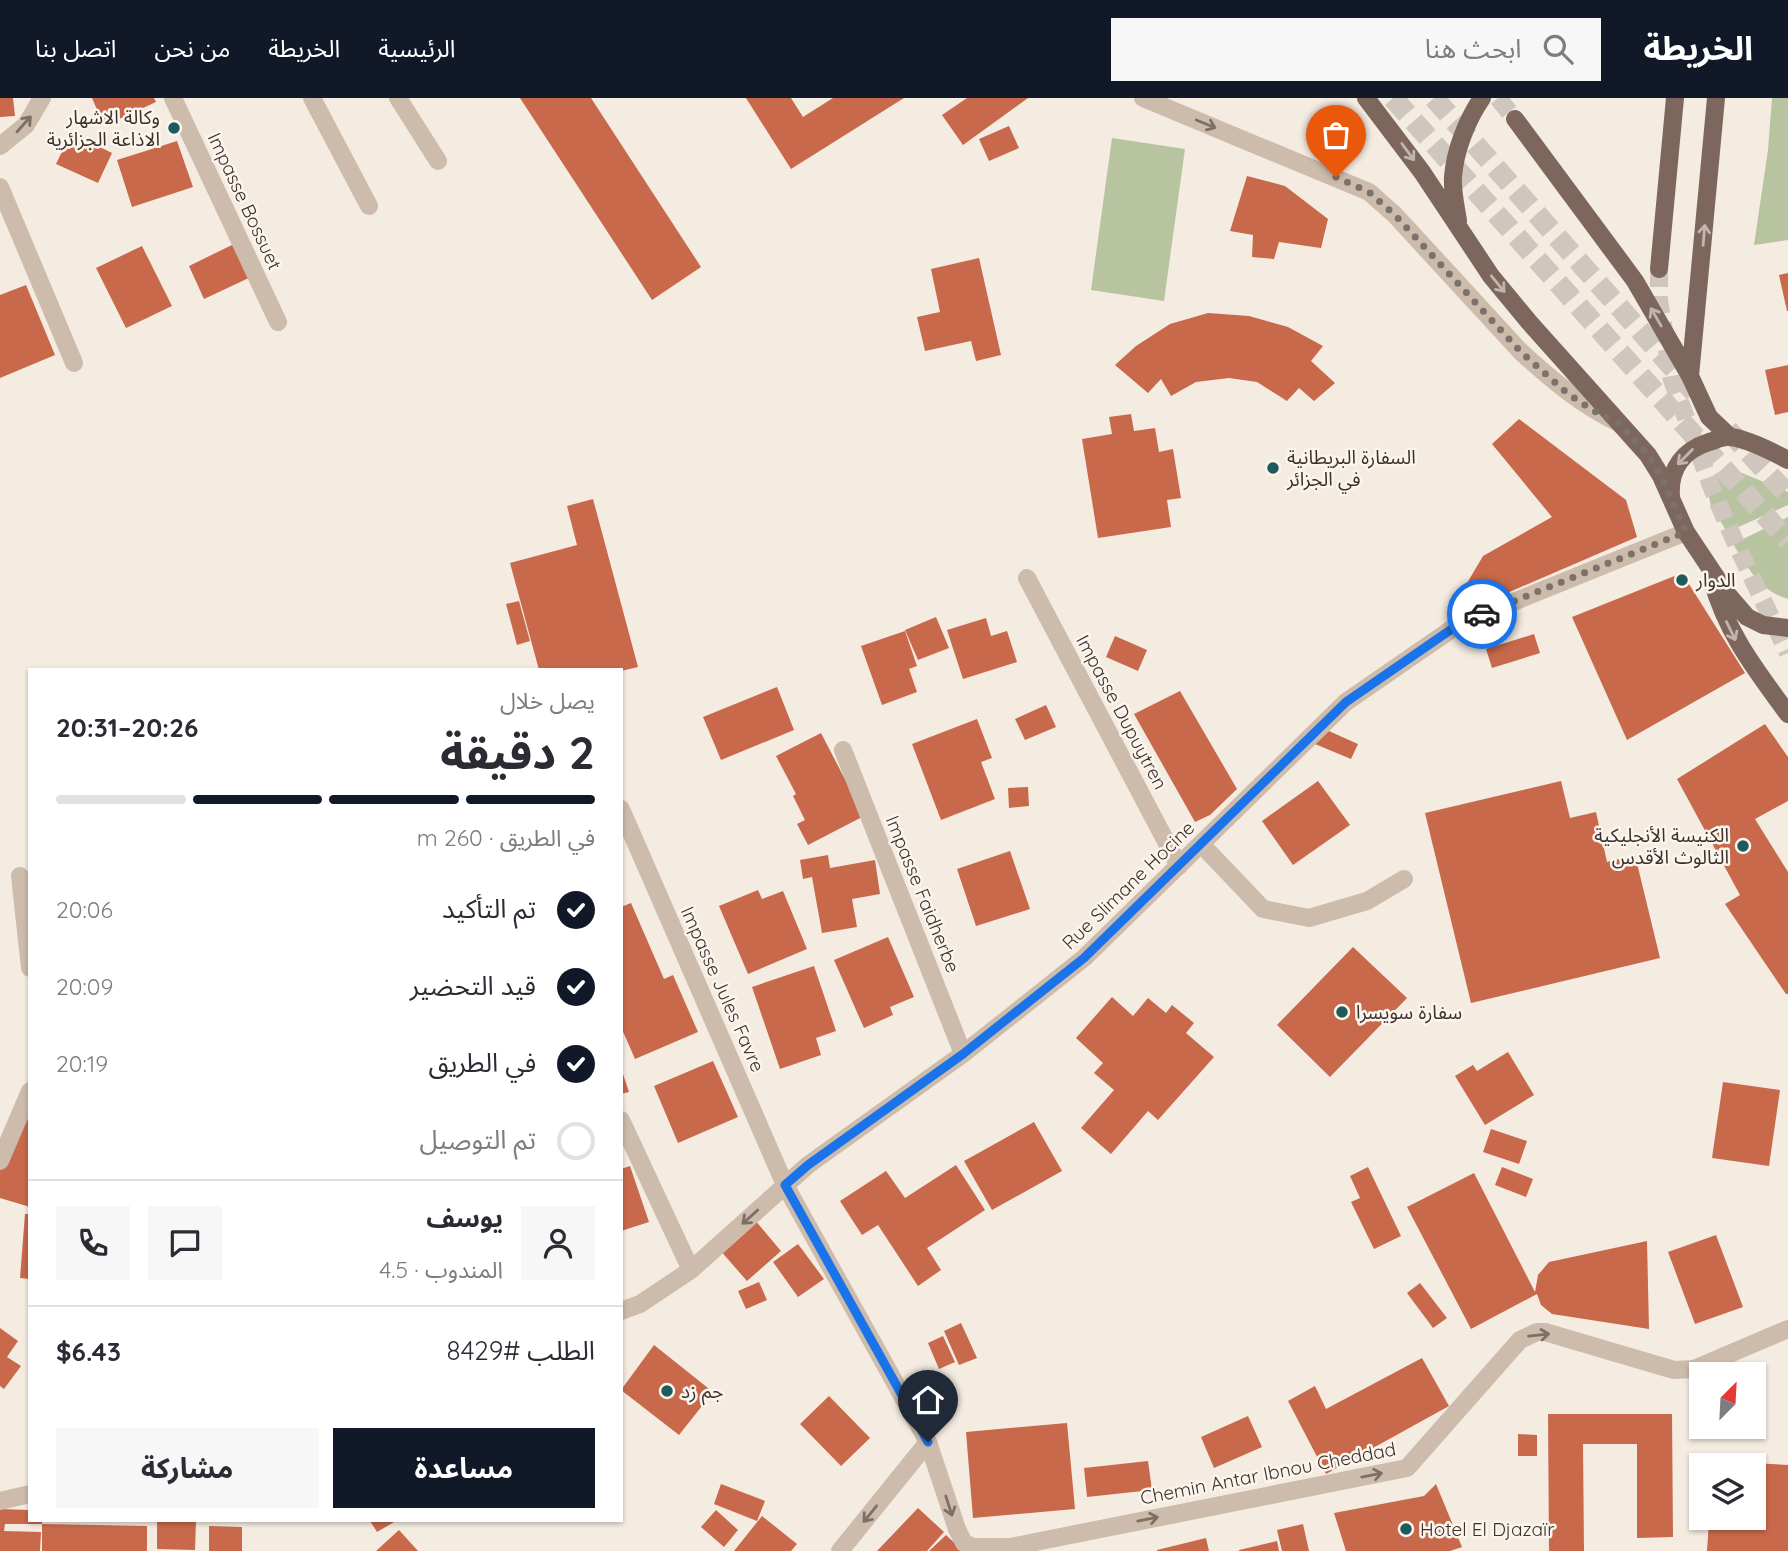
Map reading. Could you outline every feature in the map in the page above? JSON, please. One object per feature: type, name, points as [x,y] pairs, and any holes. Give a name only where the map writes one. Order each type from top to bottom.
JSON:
[{"type":"main road","points":[[1366,98],[1414,161],[1491,276],[1648,455],[1661,476],[1686,532],[1708,567],[1747,617],[1763,625],[1788,628]]},
{"type":"main road","points":[[1459,228],[1453,176],[1461,141],[1482,98]]},
{"type":"main road","points":[[1659,269],[1675,98]]},
{"type":"main road","points":[[1690,376],[1716,98]]},
{"type":"main road","points":[[1515,119],[1635,281],[1690,376],[1709,417],[1730,437],[1788,460]]},
{"type":"main road","points":[[1672,503],[1671,485],[1681,459],[1700,445],[1730,437]]},
{"type":"main road","points":[[1708,567],[1718,602],[1734,638],[1788,714]]},
{"type":"street","points":[[0,146],[26,125],[42,98]]},
{"type":"street","name":"Impasse Bossuet","points":[[173,98],[278,323]]},
{"type":"street","points":[[312,98],[369,206]]},
{"type":"street","points":[[398,98],[438,161]]},
{"type":"street","points":[[1143,98],[1369,192],[1395,215],[1521,352],[1585,405],[1619,423]]},
{"type":"street","points":[[0,187],[74,363]]},
{"type":"street","name":"Rue Slimane Hocine","points":[[623,1310],[640,1304],[691,1270],[808,1165],[963,1054],[1084,958],[1346,702],[1459,624],[1686,532]]},
{"type":"street","name":"Impasse Dupuytren","points":[[1027,578],[1179,866]]},
{"type":"street","name":"Impasse Faidherbe","points":[[843,750],[963,1054]]},
{"type":"street","name":"Impasse Jules Favre","points":[[623,814],[785,1185],[928,1442]]},
{"type":"street","points":[[1202,844],[1262,909],[1309,918],[1367,901],[1405,879]]},
{"type":"street","points":[[20,876],[28,950]]},
{"type":"street","points":[[0,1161],[28,1096]]},
{"type":"street","points":[[623,1124],[691,1270]]},
{"type":"street","name":"Chemin Antar Ibnou Cheddad","points":[[928,1442],[964,1543],[973,1547],[1010,1547],[1407,1468],[1520,1340],[1536,1332],[1545,1332],[1674,1370],[1694,1369],[1788,1329]]},
{"type":"street","points":[[841,1551],[928,1442]]},
{"type":"street","points":[[0,1501],[28,1494]]},
{"type":"green space","points":[[1772,98],[1788,98],[1788,240],[1754,245],[1768,150]]},
{"type":"green space","points":[[1112,138],[1185,149],[1164,301],[1091,290]]},
{"type":"green space","points":[[1730,468],[1788,492],[1788,505],[1727,532],[1711,506],[1707,488],[1715,474]]},
{"type":"green space","points":[[1788,517],[1788,599],[1762,584],[1733,544]]},
{"type":"building","points":[[0,98],[13,98],[15,116],[0,117]]},
{"type":"building","points":[[92,98],[154,98],[156,102],[104,126]]},
{"type":"building","points":[[520,98],[591,98],[701,267],[652,300]]},
{"type":"building","points":[[746,98],[791,98],[803,117],[833,98],[904,98],[791,169]]},
{"type":"building","points":[[967,98],[1028,98],[963,145],[942,115]]},
{"type":"building","points":[[1009,126],[1019,148],[989,161],[979,139]]},
{"type":"building","points":[[71,133],[112,153],[98,183],[56,164]]},
{"type":"building","points":[[177,141],[193,187],[132,207],[117,160]]},
{"type":"building","points":[[1247,176],[1285,186],[1328,219],[1321,248],[1279,242],[1274,259],[1252,257],[1253,235],[1230,231]]},
{"type":"building","points":[[238,242],[253,276],[204,299],[189,266]]},
{"type":"building","points":[[142,246],[172,306],[126,328],[96,268]]},
{"type":"building","points":[[979,258],[1001,355],[976,361],[971,341],[925,351],[917,317],[940,312],[931,269]]},
{"type":"building","points":[[1788,273],[1788,311],[1787,311],[1779,275]]},
{"type":"building","points":[[26,285],[55,355],[0,378],[0,295]]},
{"type":"building","points":[[1208,313],[1249,316],[1288,327],[1323,346],[1311,361],[1335,383],[1314,401],[1299,388],[1287,401],[1257,382],[1229,378],[1196,382],[1171,396],[1161,379],[1148,393],[1115,365],[1136,346],[1170,324]]},
{"type":"building","points":[[1788,365],[1788,412],[1775,415],[1765,370]]},
{"type":"building","points":[[1131,414],[1134,431],[1155,428],[1159,452],[1173,449],[1181,498],[1167,500],[1171,527],[1098,538],[1082,439],[1112,434],[1109,417]]},
{"type":"building","points":[[1519,419],[1626,500],[1637,537],[1477,606],[1463,590],[1483,556],[1552,517],[1492,444]]},
{"type":"building","points":[[593,499],[638,667],[623,671],[623,668],[538,668],[510,563],[577,545],[567,506]]},
{"type":"building","points":[[1682,573],[1745,673],[1627,740],[1572,617]]},
{"type":"building","points":[[519,601],[530,641],[517,645],[506,604]]},
{"type":"building","points":[[936,617],[949,648],[918,660],[905,630]]},
{"type":"building","points":[[986,618],[991,636],[1007,631],[1017,662],[963,679],[947,630]]},
{"type":"building","points":[[905,631],[917,666],[909,669],[917,692],[882,705],[861,646]]},
{"type":"building","points":[[1534,634],[1540,653],[1492,668],[1486,649]]},
{"type":"building","points":[[1115,636],[1147,650],[1138,671],[1106,657]]},
{"type":"building","points":[[777,687],[794,730],[721,760],[703,717]]},
{"type":"building","points":[[1180,691],[1237,789],[1210,815],[1195,822],[1134,714]]},
{"type":"building","points":[[1046,705],[1056,727],[1025,740],[1015,719]]},
{"type":"building","points":[[977,719],[992,758],[981,762],[995,799],[941,820],[912,744]]},
{"type":"building","name":"الكنيسة الأنجليكية الثالوث الأقدس","points":[[1765,724],[1788,757],[1788,801],[1755,819],[1788,872],[1788,994],[1725,904],[1740,895],[1677,779]]},
{"type":"building","points":[[1322,728],[1358,744],[1351,759],[1315,744]]},
{"type":"building","points":[[821,733],[864,816],[808,845],[797,824],[805,820],[793,796],[796,794],[776,756]]},
{"type":"building","points":[[1318,781],[1350,825],[1293,865],[1262,821]]},
{"type":"building","points":[[1561,781],[1570,818],[1596,812],[1607,862],[1635,855],[1660,958],[1471,1003],[1425,813]]},
{"type":"building","points":[[1028,787],[1029,806],[1009,808],[1008,788]]},
{"type":"building","points":[[1010,851],[1030,909],[976,926],[957,869]]},
{"type":"building","points":[[828,855],[830,868],[875,860],[880,894],[852,899],[857,927],[822,933],[812,877],[803,879],[800,860]]},
{"type":"building","points":[[758,890],[762,899],[783,891],[807,949],[748,974],[719,906]]},
{"type":"building","points":[[631,903],[664,979],[673,975],[698,1032],[635,1059],[623,1032],[623,906]]},
{"type":"building","points":[[888,937],[914,997],[890,1007],[893,1015],[864,1028],[834,960]]},
{"type":"building","name":"سفارة سويسرا","points":[[1353,947],[1407,998],[1330,1077],[1277,1025]]},
{"type":"building","points":[[814,966],[836,1031],[816,1038],[821,1055],[780,1069],[752,987]]},
{"type":"building","points":[[1112,997],[1133,1016],[1148,998],[1166,1013],[1172,1005],[1194,1023],[1186,1033],[1214,1057],[1158,1120],[1148,1111],[1111,1154],[1081,1128],[1114,1090],[1094,1073],[1103,1063],[1076,1038]]},
{"type":"building","points":[[1508,1052],[1534,1095],[1485,1125],[1455,1076],[1473,1065],[1477,1071]]},
{"type":"building","points":[[713,1061],[738,1117],[678,1143],[654,1086]]},
{"type":"building","points":[[623,1074],[629,1092],[623,1094]]},
{"type":"building","points":[[1723,1082],[1780,1090],[1769,1166],[1712,1158]]},
{"type":"building","points":[[21,1103],[28,1105],[28,1206],[0,1198],[0,1170]]},
{"type":"building","points":[[1034,1122],[1062,1171],[992,1210],[964,1161]]},
{"type":"building","points":[[1491,1129],[1527,1141],[1519,1164],[1483,1152]]},
{"type":"building","points":[[956,1165],[985,1210],[927,1248],[941,1270],[918,1286],[878,1225],[862,1235],[840,1201],[886,1171],[905,1198]]},
{"type":"building","points":[[630,1166],[649,1222],[623,1230],[623,1168]]},
{"type":"building","points":[[1368,1167],[1401,1236],[1374,1249],[1351,1202],[1360,1198],[1350,1176]]},
{"type":"building","points":[[1502,1167],[1533,1179],[1526,1197],[1495,1185]]},
{"type":"building","points":[[1474,1173],[1535,1292],[1538,1275],[1549,1262],[1647,1241],[1649,1329],[1552,1314],[1541,1305],[1537,1294],[1471,1329],[1407,1207]]},
{"type":"building","points":[[25,1214],[28,1214],[28,1279],[20,1278]]},
{"type":"building","points":[[754,1219],[781,1251],[747,1281],[719,1249]]},
{"type":"building","points":[[1716,1235],[1743,1307],[1695,1324],[1668,1252]]},
{"type":"building","points":[[798,1244],[824,1279],[798,1297],[773,1262]]},
{"type":"building","points":[[759,1282],[767,1300],[746,1309],[738,1291]]},
{"type":"building","points":[[1420,1283],[1447,1318],[1433,1328],[1407,1293]]},
{"type":"building","points":[[961,1323],[977,1358],[959,1365],[944,1331]]},
{"type":"building","points":[[0,1328],[18,1341],[7,1357],[21,1366],[4,1389],[0,1386]]},
{"type":"building","points":[[943,1336],[955,1362],[939,1369],[928,1343]]},
{"type":"building","name":"جم زد","points":[[654,1345],[713,1392],[679,1435],[623,1392],[623,1387]]},
{"type":"building","points":[[1422,1358],[1449,1406],[1326,1474],[1288,1401],[1315,1386],[1326,1409]]},
{"type":"building","points":[[829,1396],[870,1438],[841,1466],[800,1424]]},
{"type":"building","points":[[1548,1414],[1672,1414],[1673,1537],[1637,1538],[1637,1444],[1583,1444],[1584,1551],[1549,1551]]},
{"type":"building","points":[[1248,1416],[1262,1447],[1214,1468],[1201,1437]]},
{"type":"building","points":[[1067,1423],[1075,1509],[973,1518],[966,1432]]},
{"type":"building","points":[[1518,1434],[1537,1435],[1537,1456],[1518,1456]]},
{"type":"building","points":[[1148,1461],[1152,1490],[1087,1497],[1084,1468]]},
{"type":"building","points":[[1766,1464],[1788,1465],[1788,1551],[1707,1551],[1708,1530],[1766,1530]]},
{"type":"building","points":[[721,1484],[765,1501],[757,1521],[714,1504]]},
{"type":"building","name":"Hotel El Djazaïr","points":[[1436,1484],[1462,1547],[1450,1551],[1346,1551],[1334,1513],[1424,1496]]},
{"type":"building","points":[[918,1508],[944,1532],[927,1551],[877,1551]]},
{"type":"building","points":[[0,1509],[28,1510],[28,1522],[42,1522],[5,1524],[4,1531],[41,1532],[40,1551],[0,1551]]},
{"type":"building","points":[[716,1510],[738,1530],[724,1547],[701,1527]]},
{"type":"building","points":[[762,1516],[797,1544],[791,1551],[734,1551]]},
{"type":"building","points":[[157,1522],[196,1522],[195,1550],[157,1549]]},
{"type":"building","points":[[371,1522],[394,1522],[377,1532]]},
{"type":"building","points":[[42,1524],[147,1526],[147,1551],[42,1551]]},
{"type":"building","points":[[1303,1524],[1309,1551],[1282,1551],[1277,1530]]},
{"type":"building","points":[[209,1526],[242,1527],[242,1551],[209,1551]]},
{"type":"building","points":[[399,1530],[418,1551],[376,1551]]},
{"type":"building","points":[[946,1535],[963,1551],[929,1551]]},
{"type":"building","points":[[1206,1538],[1209,1551],[1157,1551],[1157,1550]]},
{"type":"building","points":[[1277,1541],[1279,1551],[1239,1551],[1239,1550]]},
{"type":"tunnel","points":[[1393,98],[1788,541]]},
{"type":"tunnel","points":[[1434,98],[1697,395]]},
{"type":"tunnel","points":[[1498,98],[1515,119]]},
{"type":"tunnel","points":[[1659,269],[1659,300],[1672,380],[1713,491],[1788,653]]},
{"type":"tunnel","points":[[1728,430],[1788,495]]},
{"type":"way so far","points":[[1336,177],[1369,192],[1395,215],[1521,352],[1567,393],[1619,423],[1648,455],[1661,476],[1686,532],[1482,614]]},
{"type":"place","name":"وكالة الاشهار الاذاعة الجزائرية","points":[[174,128]]},
{"type":"place","name":"السفارة البريطانية في الجزائر","points":[[1273,468]]},
{"type":"place","name":"الدوار","points":[[1682,580]]},
{"type":"place","name":"الكنيسة الأنجليكية الثالوث الأقدس","points":[[1743,846]]},
{"type":"place","name":"سفارة سويسرا","points":[[1342,1012]]},
{"type":"place","name":"جم زد","points":[[667,1391]]},
{"type":"place","name":"Hotel El Djazaïr","points":[[1406,1529]]},
{"type":"route","points":[[928,1442],[785,1185],[808,1165],[963,1054],[1084,958],[1346,702],[1459,624],[1482,614]]}]
